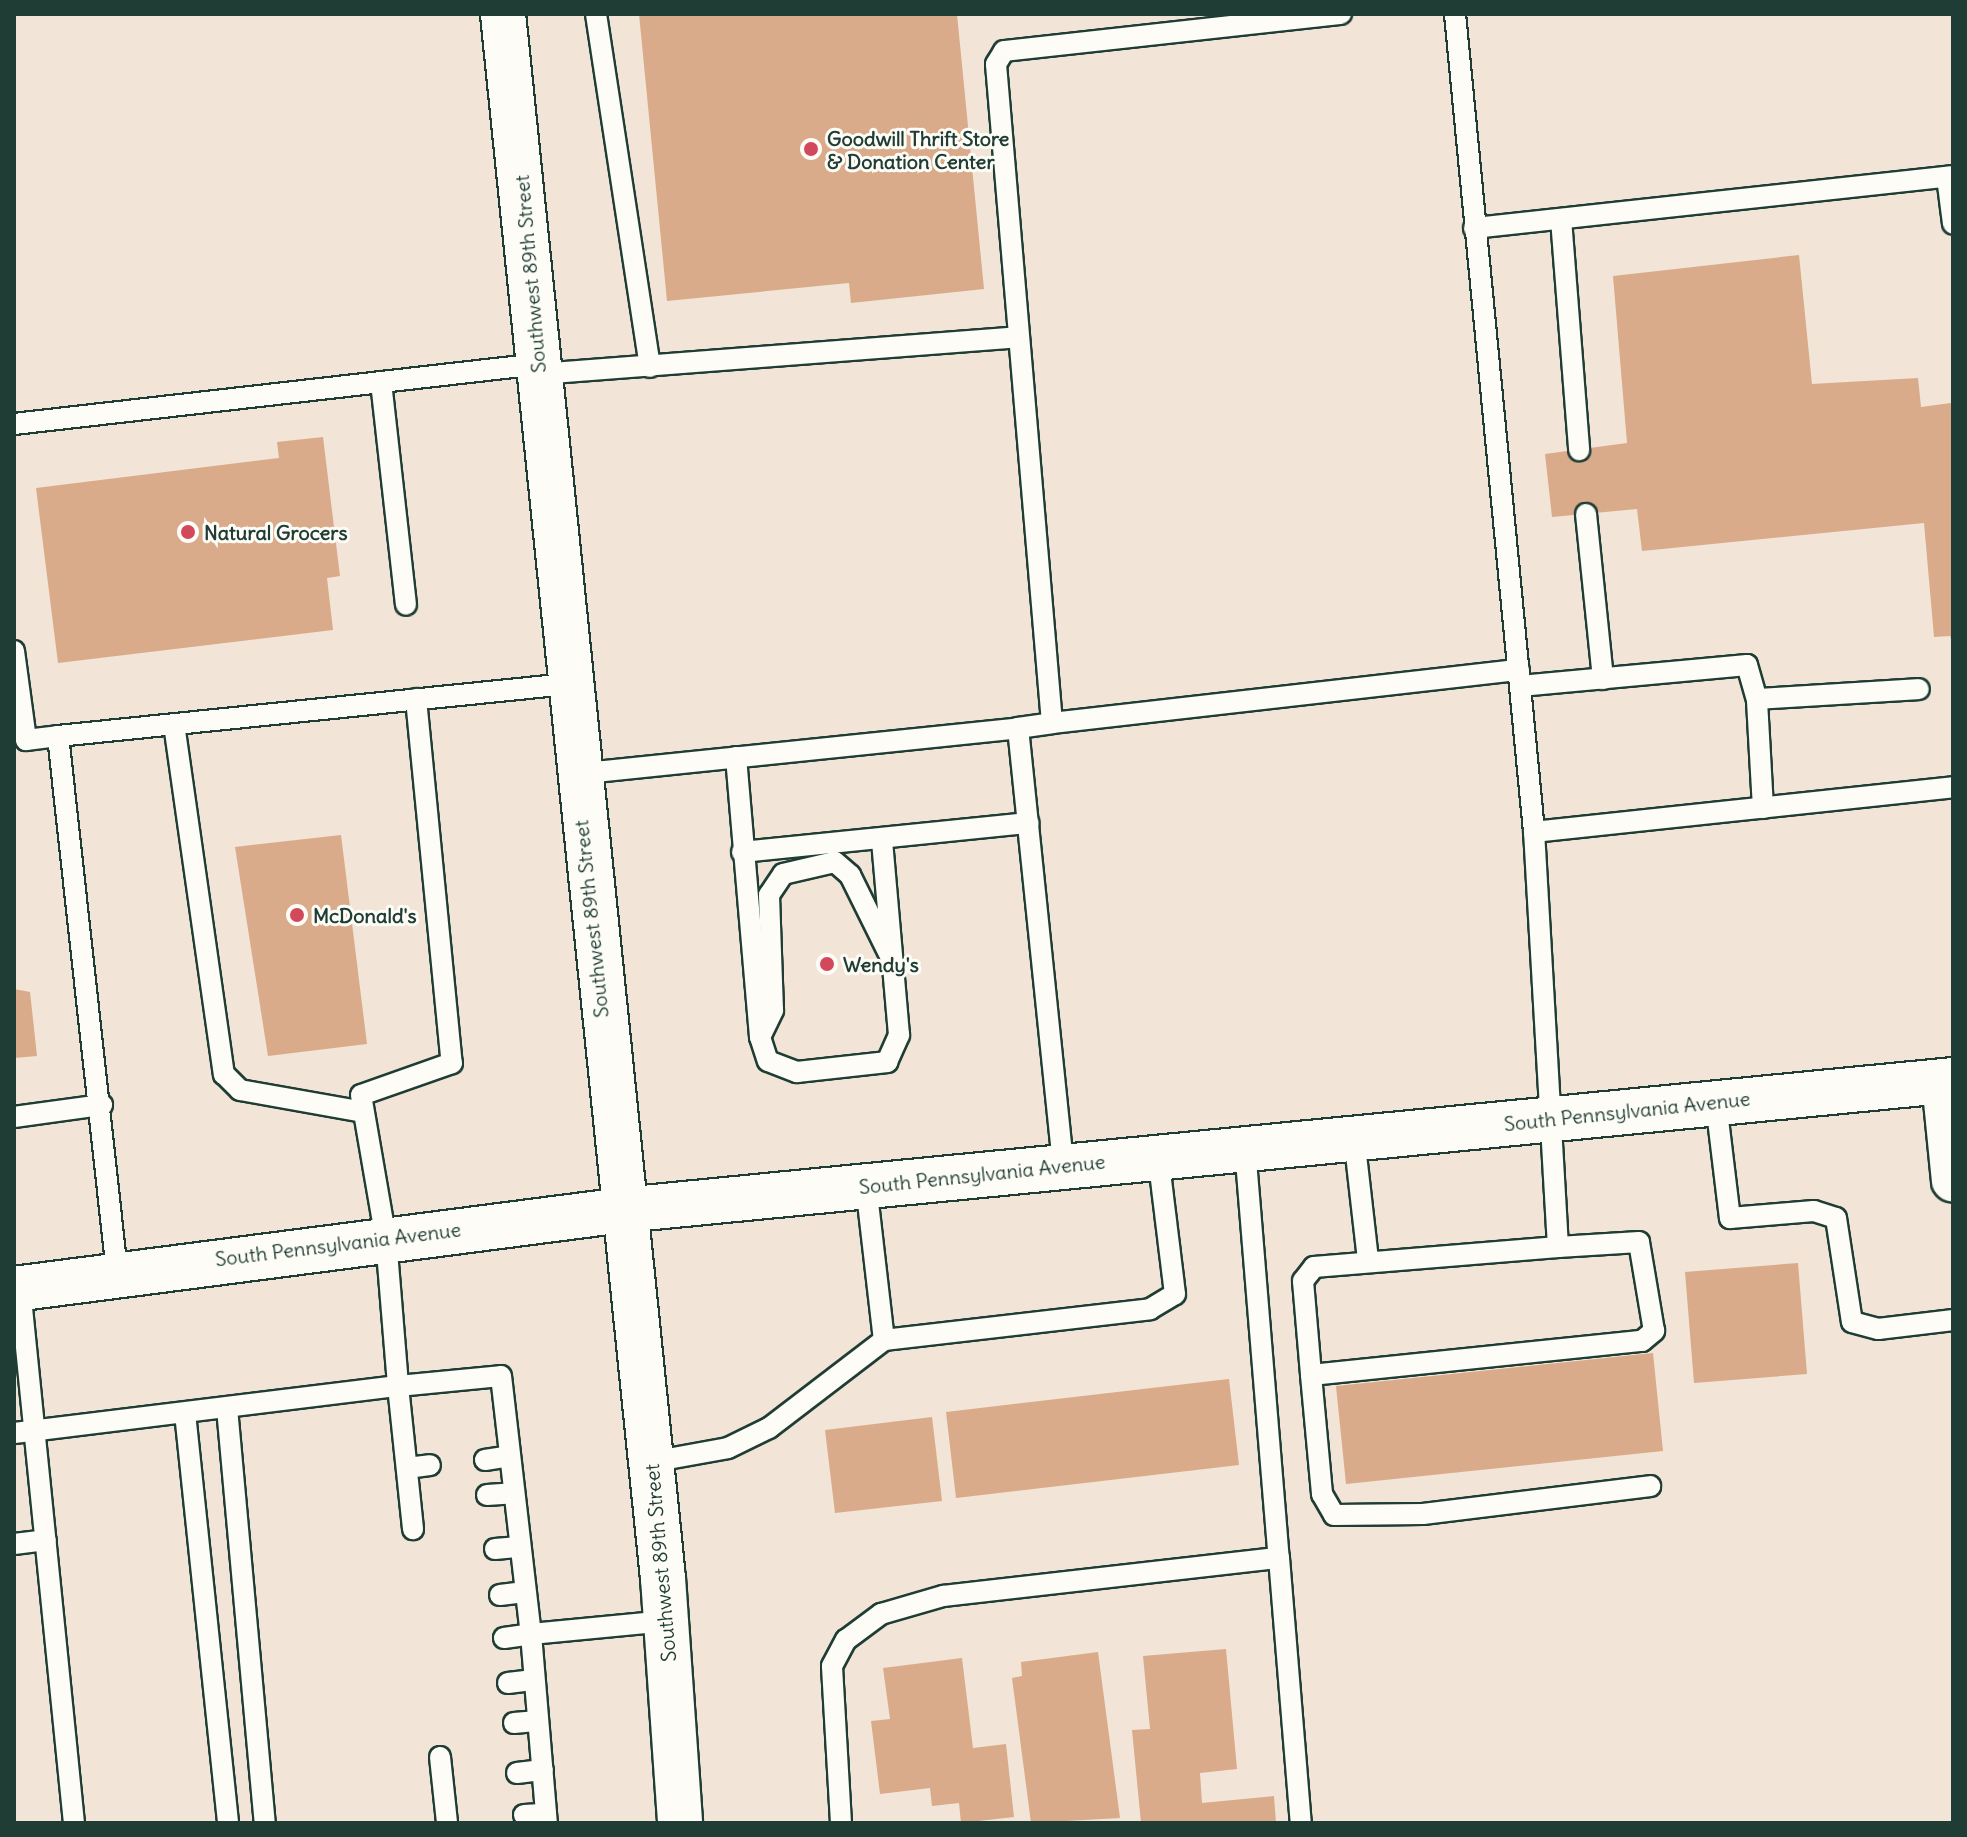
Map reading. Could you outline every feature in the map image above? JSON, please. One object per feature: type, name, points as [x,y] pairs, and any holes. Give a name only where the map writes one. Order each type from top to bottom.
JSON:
[{"type":"main road","name":"Southwest 89th Street","points":[[503,14],[576,774],[651,1462],[680,1823]]},
{"type":"main road","name":"South Pennsylvania Avenue","points":[[17,1288],[117,1272],[623,1210],[1948,1080]]},
{"type":"street","points":[[1948,1080],[1953,1181]]},
{"type":"lane","points":[[596,14],[650,367]]},
{"type":"lane","points":[[1052,723],[993,85],[1004,51],[1341,14]]},
{"type":"lane","points":[[1455,14],[1534,832],[1548,1119],[1558,1247]]},
{"type":"lane","points":[[1474,228],[1950,176],[1953,224]]},
{"type":"lane","points":[[1561,219],[1579,450]]},
{"type":"lane","points":[[14,424],[381,382],[539,369],[650,367],[1018,337]]},
{"type":"lane","points":[[381,382],[406,605]]},
{"type":"lane","points":[[1586,514],[1603,679]]},
{"type":"lane","points":[[14,651],[26,740],[567,684]]},
{"type":"lane","points":[[576,774],[1052,723],[1520,678],[1603,679],[1747,665],[1757,699],[1763,808]]},
{"type":"lane","points":[[1757,699],[1919,689]]},
{"type":"lane","points":[[174,724],[224,1074],[240,1090],[362,1104],[452,1063],[416,699]]},
{"type":"lane","points":[[1018,728],[1063,1165]]},
{"type":"lane","points":[[58,736],[102,1105],[117,1272]]},
{"type":"lane","points":[[736,757],[760,1037],[768,1061],[797,1072],[887,1062],[899,1035],[882,839]]},
{"type":"lane","points":[[1534,832],[1953,787]]},
{"type":"lane","points":[[742,852],[1029,823]]},
{"type":"lane","points":[[760,1037],[773,1010],[769,895],[783,874],[835,862],[850,875],[890,956]]},
{"type":"lane","points":[[1716,1103],[1730,1218],[1814,1211],[1836,1218],[1852,1322],[1878,1329],[1953,1320]]},
{"type":"lane","points":[[362,1104],[386,1239],[407,1468],[421,1501],[413,1529]]},
{"type":"lane","points":[[14,1117],[102,1105]]},
{"type":"lane","points":[[1354,1137],[1368,1260]]},
{"type":"lane","points":[[1245,1148],[1301,1823]]},
{"type":"lane","points":[[651,1462],[728,1448],[769,1428],[884,1340],[1150,1309],[1175,1294],[1158,1156]]},
{"type":"lane","points":[[866,1185],[884,1340]]},
{"type":"lane","points":[[1311,1375],[1649,1338],[1649,1269],[1639,1242],[1368,1260],[1314,1267],[1303,1281],[1311,1375],[1322,1494],[1334,1515],[1423,1514],[1650,1486]]},
{"type":"lane","points":[[17,1288],[24,1432],[46,1540],[74,1823]]},
{"type":"lane","points":[[24,1432],[501,1376],[531,1634],[547,1818],[524,1815]]},
{"type":"lane","points":[[227,1408],[265,1823]]},
{"type":"lane","points":[[185,1413],[228,1823]]},
{"type":"lane","points":[[485,1460],[510,1456]]},
{"type":"lane","points":[[407,1468],[430,1465]]},
{"type":"lane","points":[[487,1495],[513,1493]]},
{"type":"lane","points":[[14,1544],[46,1540]]},
{"type":"lane","points":[[495,1549],[519,1547]]},
{"type":"lane","points":[[841,1823],[832,1666],[846,1640],[881,1614],[943,1596],[1279,1558]]},
{"type":"lane","points":[[500,1595],[525,1592]]},
{"type":"lane","points":[[504,1638],[666,1621]]},
{"type":"lane","points":[[508,1683],[534,1680]]},
{"type":"lane","points":[[514,1723],[538,1721]]},
{"type":"lane","points":[[440,1757],[447,1823]]},
{"type":"lane","points":[[517,1773],[543,1770]]},
{"type":"lane","points":[[680,1823],[702,1823]]},
{"type":"building","name":"Goodwill Thrift Store & Donation Center","points":[[639,14],[957,14],[984,289],[851,303],[849,283],[667,301]]},
{"type":"building","points":[[1799,255],[1812,384],[1918,378],[1921,407],[1951,403],[1953,645],[1950,636],[1934,637],[1924,523],[1642,551],[1637,509],[1552,517],[1545,454],[1627,443],[1613,276]]},
{"type":"building","name":"Natural Grocers","points":[[323,437],[340,576],[327,578],[333,630],[58,663],[36,488],[279,458],[277,442]]},
{"type":"building","name":"McDonald's","points":[[341,835],[367,1044],[268,1056],[235,847]]},
{"type":"building","points":[[14,989],[30,992],[37,1056],[14,1058]]},
{"type":"building","points":[[1798,1263],[1807,1374],[1694,1383],[1685,1272]]},
{"type":"building","points":[[1653,1353],[1663,1451],[1346,1484],[1336,1386]]},
{"type":"building","points":[[1229,1379],[1239,1465],[956,1498],[946,1412]]},
{"type":"building","points":[[932,1417],[942,1501],[835,1513],[825,1430]]},
{"type":"building","points":[[1226,1649],[1237,1769],[1200,1773],[1202,1803],[1274,1796],[1276,1823],[1141,1823],[1132,1730],[1150,1729],[1143,1656]]},
{"type":"building","points":[[1098,1652],[1120,1818],[1031,1823],[1012,1678],[1022,1676],[1021,1662]]},
{"type":"building","points":[[962,1658],[973,1748],[1006,1744],[1014,1817],[961,1823],[959,1803],[932,1806],[930,1788],[880,1794],[871,1721],[890,1719],[883,1668]]},
{"type":"place","name":"Goodwill Thrift Store & Donation Center","points":[[811,149]]},
{"type":"place","name":"Natural Grocers","points":[[188,532]]},
{"type":"place","name":"McDonald's","points":[[297,915]]},
{"type":"place","name":"Wendy's","points":[[827,964]]}]
